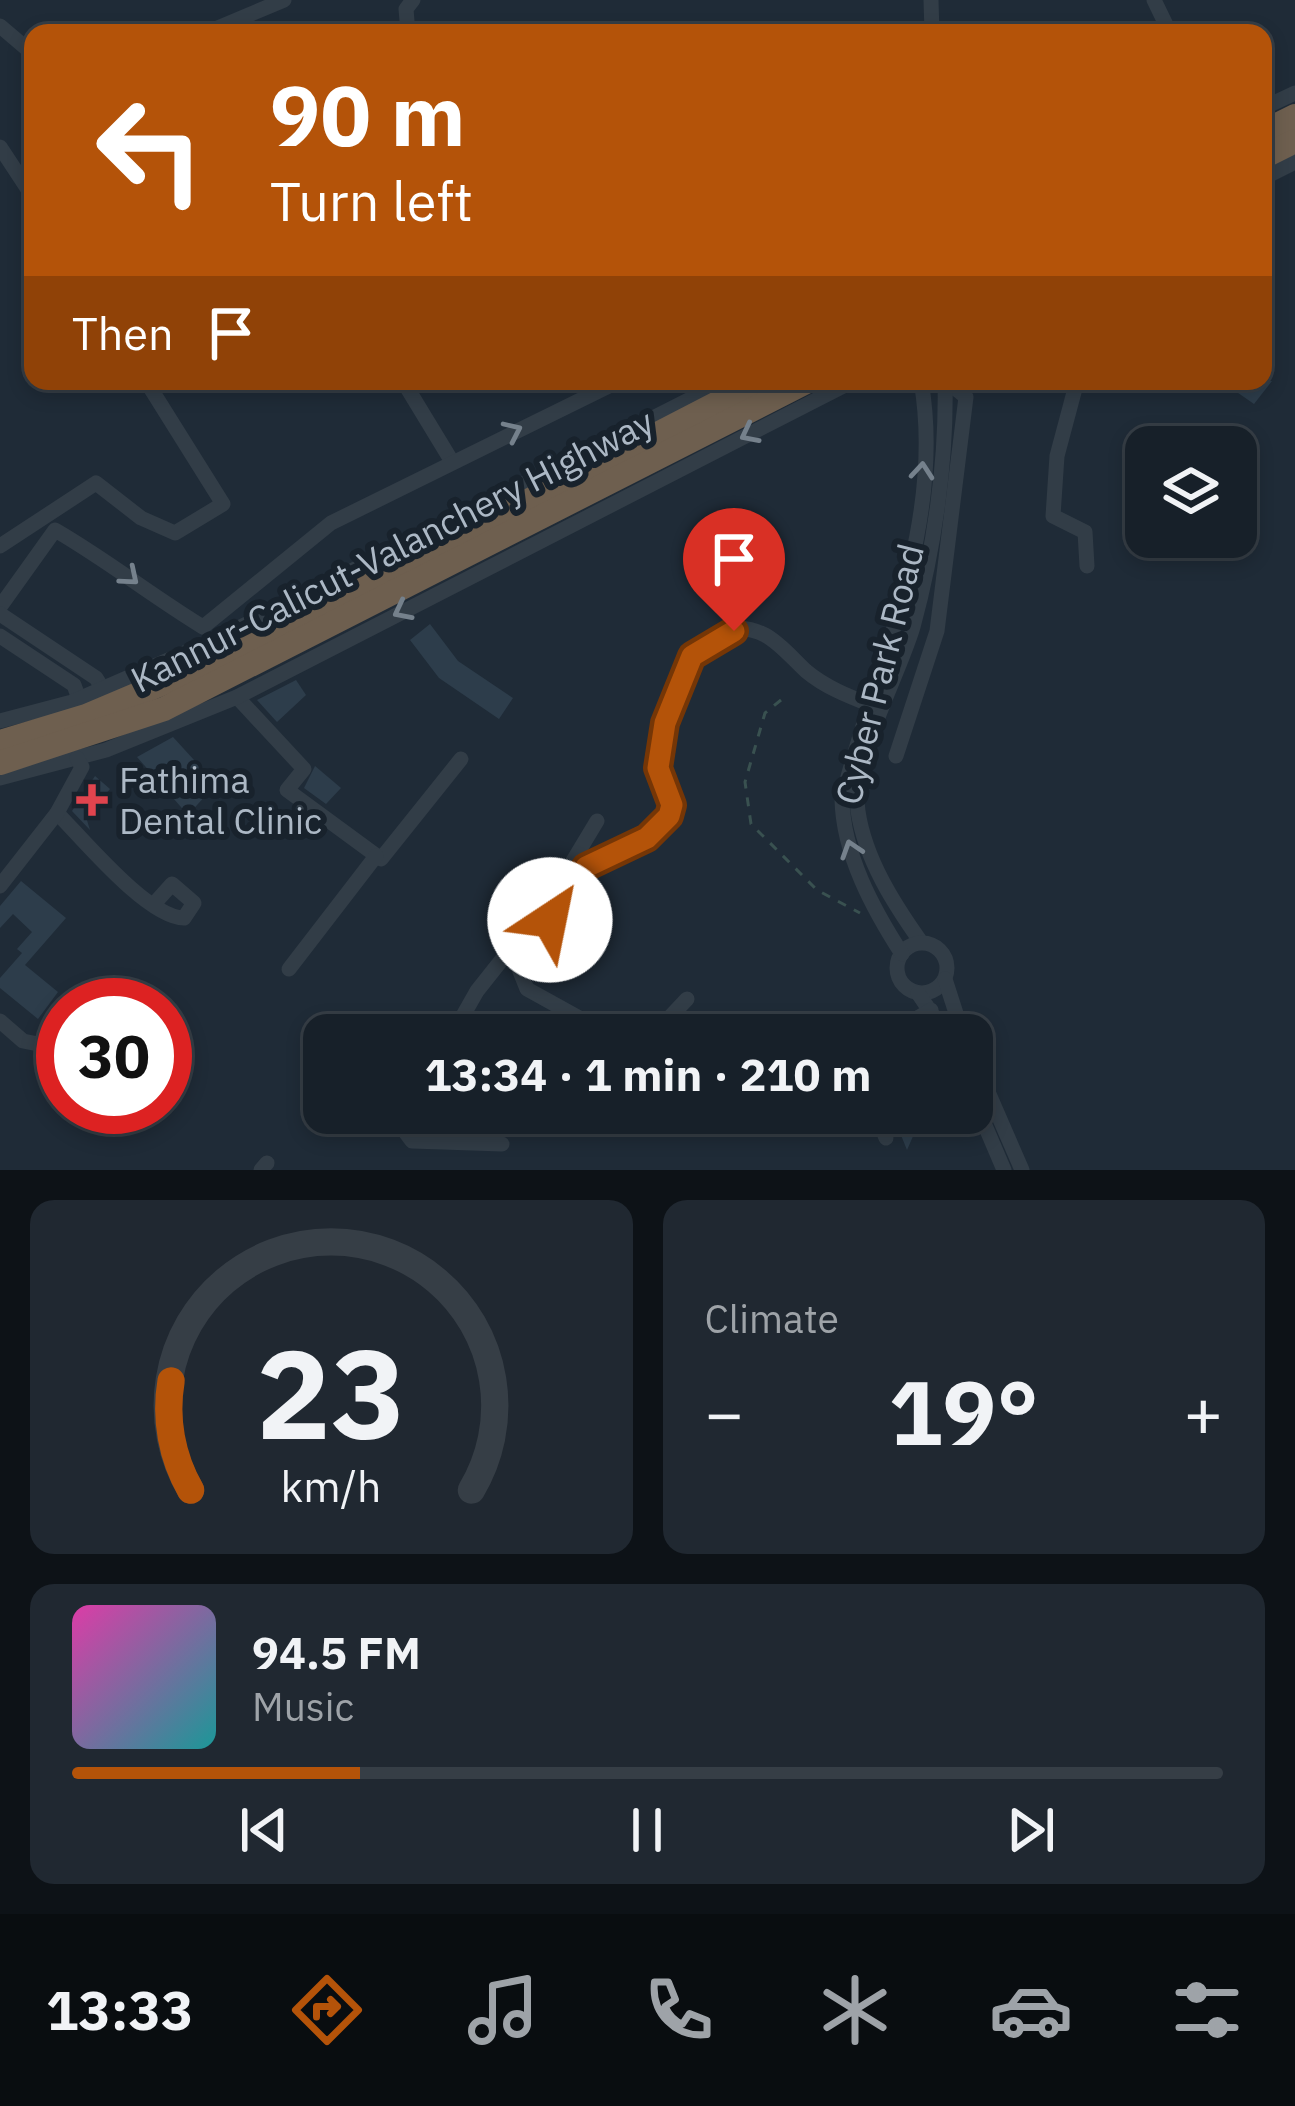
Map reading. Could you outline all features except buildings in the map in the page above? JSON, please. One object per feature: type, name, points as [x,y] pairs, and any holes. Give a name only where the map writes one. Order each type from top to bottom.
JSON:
[{"type":"highway","points":[[0,742],[86,716],[230,655],[743,390]]},
{"type":"highway","name":"Kannur-Calicut-Valanchery Highway","points":[[0,764],[164,710],[790,390]]},
{"type":"street","points":[[227,24],[284,0]]},
{"type":"street","points":[[0,26],[24,46]]},
{"type":"street","points":[[0,148],[24,184]]},
{"type":"street","points":[[0,546],[96,483],[141,518],[175,533],[223,503],[152,390]]},
{"type":"street","points":[[409,390],[451,460]]},
{"type":"street","points":[[103,689],[95,678],[0,610],[55,530],[113,563],[154,598],[203,627],[331,523],[600,390]]},
{"type":"street","points":[[0,721],[79,699],[219,638],[708,390]]},
{"type":"street","points":[[0,778],[77,758],[237,697],[835,390]]},
{"type":"street","name":"Cyber Park Road","points":[[902,954],[883,925],[843,823],[842,799],[899,621],[917,520],[926,407],[923,390]]},
{"type":"street","points":[[946,390],[943,455],[913,625],[866,760],[857,808],[879,871],[922,942],[944,955],[945,979],[956,1014]]},
{"type":"street","points":[[896,756],[937,632],[954,524],[966,397],[957,390]]},
{"type":"street","points":[[1075,390],[1057,456],[1053,515],[1084,532],[1087,566]]},
{"type":"street","points":[[464,1014],[477,991],[570,878],[647,838],[669,816],[672,805],[658,768],[665,723],[700,647],[750,629],[769,637],[810,675],[871,705]]},
{"type":"street","points":[[0,636],[74,685],[79,699]]},
{"type":"street","points":[[237,697],[304,770],[287,790],[381,859],[461,759]]},
{"type":"street","points":[[0,886],[57,813],[82,767],[77,758]]},
{"type":"street","points":[[57,813],[154,904]]},
{"type":"street","points":[[566,1014],[518,976],[517,964],[570,878],[597,821]]},
{"type":"street","points":[[289,969],[376,856]]},
{"type":"street","points":[[922,942],[902,954],[899,978],[917,993],[924,1014]]},
{"type":"street","points":[[917,993],[934,991],[945,979]]},
{"type":"street","points":[[672,1014],[687,999]]},
{"type":"street","points":[[0,1022],[23,1041],[36,1044]]},
{"type":"street","points":[[993,1103],[1022,1170]]},
{"type":"street","points":[[407,1134],[412,1141],[502,1144]]},
{"type":"street","points":[[884,1134],[886,1138]]},
{"type":"street","points":[[989,1134],[1004,1170]]},
{"type":"path","points":[[782,700],[765,713],[745,782],[751,824],[817,890],[883,925]]},
{"type":"place","name":"Fathima Dental Clinic","points":[[92,800]]},
{"type":"route","points":[[550,920],[586,867],[647,838],[669,816],[672,805],[658,768],[665,723],[692,656],[700,647],[734,631]]}]
